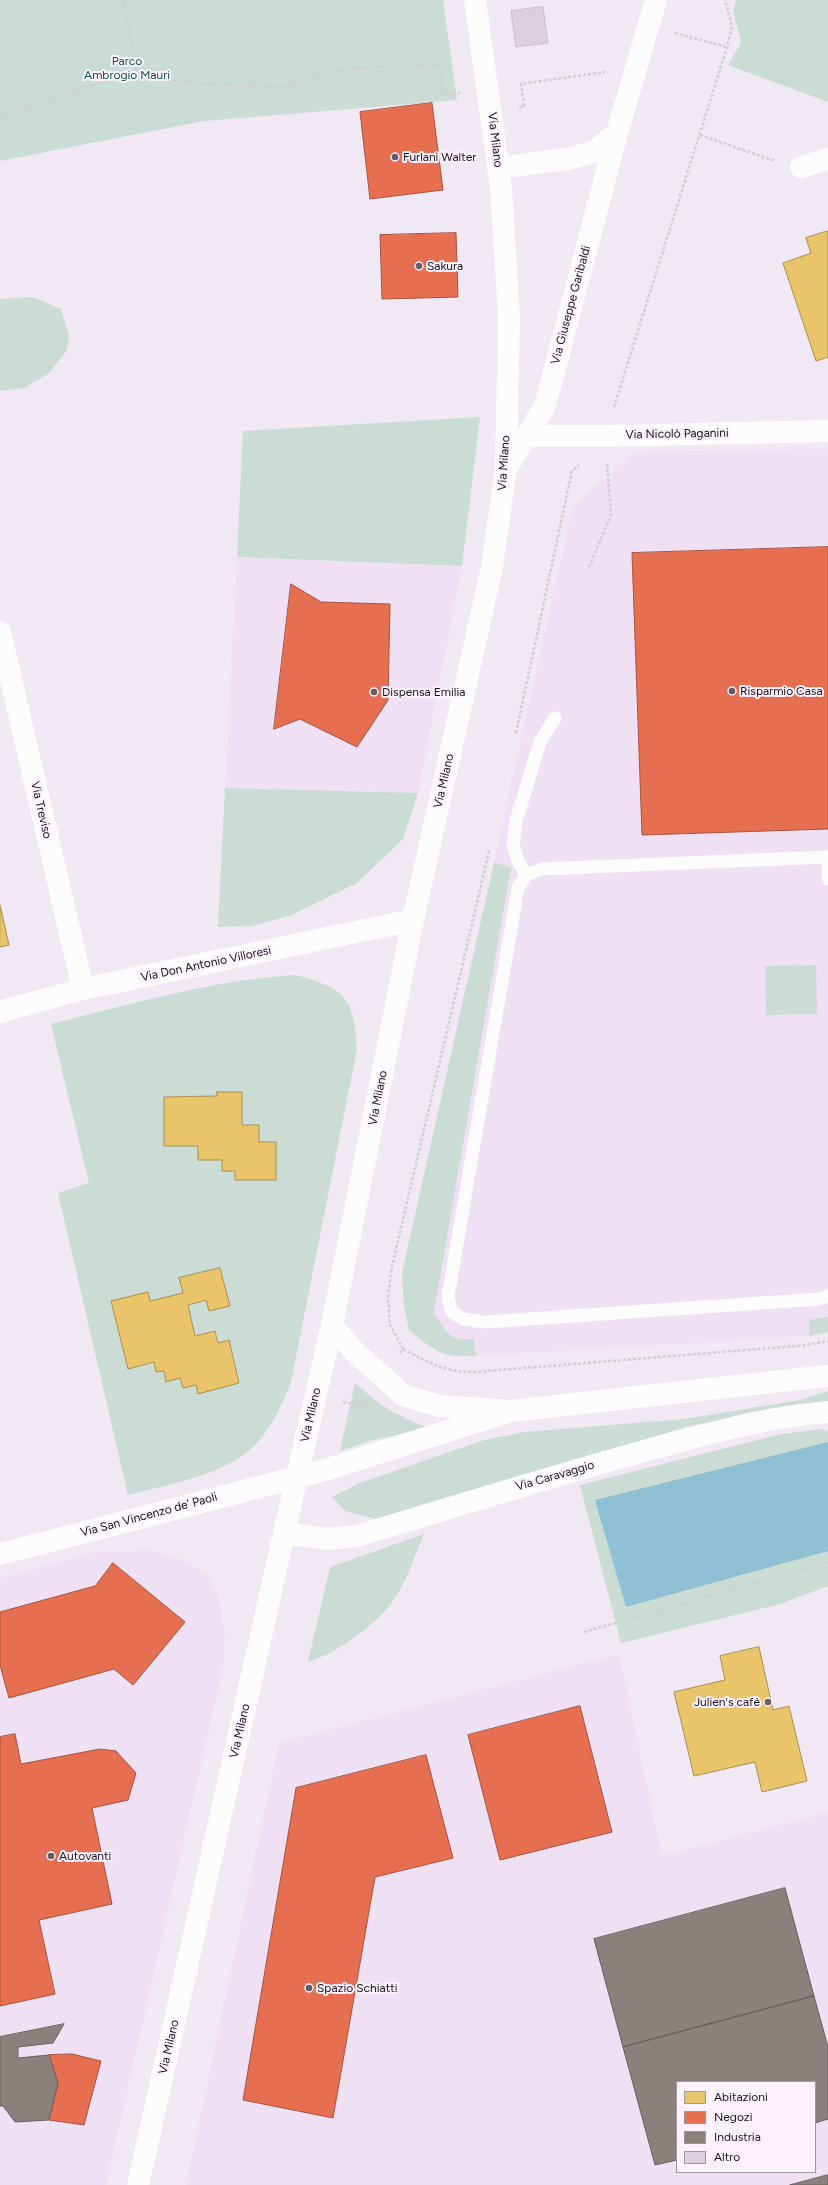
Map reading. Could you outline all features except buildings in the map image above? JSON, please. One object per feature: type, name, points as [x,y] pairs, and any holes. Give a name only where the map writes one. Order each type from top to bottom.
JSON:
[{"type":"street","name":"Via Milano","points":[[138,2185],[284,1532],[332,1325],[413,920],[492,567],[506,469],[509,317],[501,188],[474,0]]},
{"type":"street","name":"Via Giuseppe Garibaldi","points":[[506,469],[545,406],[617,133],[656,0]]},
{"type":"street","points":[[498,168],[567,159],[594,152],[617,133]]},
{"type":"street","points":[[801,167],[828,159]]},
{"type":"street","name":"Via Nicolò Paganini","points":[[526,436],[607,443],[828,431]]},
{"type":"street","name":"Via Treviso","points":[[0,632],[83,989]]},
{"type":"street","name":"Via Don Antonio Villoresi","points":[[0,1012],[83,989],[413,920]]},
{"type":"street","points":[[332,1325],[354,1351],[403,1395],[439,1406],[511,1411],[828,1376]]},
{"type":"street","points":[[297,1476],[325,1470],[511,1411]]},
{"type":"street","name":"Via Caravaggio","points":[[284,1532],[328,1538],[357,1536],[543,1479],[706,1434],[805,1414],[828,1412]]},
{"type":"street","name":"Via San Vincenzo de' Paoli","points":[[0,1554],[297,1476]]},
{"type":"lane","points":[[526,875],[518,861],[513,844],[516,822],[540,742],[555,718]]},
{"type":"lane","points":[[828,879],[828,857],[542,869],[526,875],[518,888],[448,1296],[451,1310],[463,1319],[485,1322],[812,1300],[828,1295]]},
{"type":"path","points":[[123,0],[138,77]]},
{"type":"path","points":[[589,567],[611,515],[607,443],[616,400],[727,48],[732,26],[725,0]]},
{"type":"path","points":[[649,25],[727,48]]},
{"type":"path","points":[[0,116],[109,80],[138,77],[210,84],[284,87],[336,71],[370,67],[440,65],[442,95],[466,92],[471,111],[491,110],[524,106],[521,84],[613,71]]},
{"type":"path","points":[[700,135],[758,157],[801,167]]},
{"type":"path","points":[[516,734],[572,471],[581,463]]},
{"type":"path","points":[[490,846],[391,1271],[388,1300],[390,1325],[403,1348],[435,1366],[455,1372],[475,1372],[800,1345],[828,1341]]},
{"type":"path","points":[[315,1397],[362,1406],[403,1348]]},
{"type":"path","points":[[584,1632],[828,1562]]},
{"type":"shaded area","points":[[828,449],[828,1332],[809,1336],[458,1357],[444,1355],[409,1330],[404,1305],[402,1273],[573,507],[634,452]]},
{"type":"shaded area","points":[[237,557],[462,566],[418,793],[225,788]]},
{"type":"shaded area","points":[[150,1550],[180,1559],[207,1574],[218,1594],[225,1639],[223,1667],[106,2185],[0,2185],[0,1578],[93,1553]]},
{"type":"shaded area","points":[[619,1654],[662,1856],[828,1812],[828,2185],[186,2185],[279,1743]]},
{"type":"green space","name":"Parco Ambrogio Mauri","points":[[0,0],[443,0],[457,100],[204,121],[0,161]]},
{"type":"green space","points":[[736,0],[828,0],[828,102],[728,65],[741,43],[733,11]]},
{"type":"green space","points":[[32,297],[61,309],[69,336],[67,350],[48,374],[24,388],[0,391],[0,299]]},
{"type":"green space","points":[[480,417],[462,566],[237,557],[243,431]]},
{"type":"green space","points":[[225,788],[418,793],[403,839],[357,883],[292,915],[252,926],[218,927]]},
{"type":"green space","points":[[494,863],[511,867],[434,1312],[442,1325],[453,1337],[459,1339],[474,1339],[476,1356],[456,1356],[440,1352],[409,1330],[404,1305],[402,1273]]},
{"type":"green space","points":[[816,965],[817,1014],[766,1015],[765,966]]},
{"type":"green space","points":[[296,975],[326,985],[344,997],[353,1017],[356,1031],[357,1049],[291,1382],[267,1431],[243,1456],[212,1472],[195,1478],[128,1495],[58,1193],[89,1183],[51,1024],[203,987]]},
{"type":"green space","points":[[828,1317],[828,1332],[809,1336],[809,1320]]},
{"type":"green space","points":[[355,1383],[389,1410],[429,1428],[373,1440],[340,1451]]},
{"type":"green space","points":[[828,1391],[828,1406],[756,1413],[686,1427],[379,1520],[345,1511],[332,1497],[357,1484],[484,1440],[525,1432],[685,1419],[800,1400]]},
{"type":"green space","points":[[821,1429],[828,1431],[828,1586],[780,1604],[621,1643],[580,1485],[782,1434]]},
{"type":"green space","points":[[424,1534],[404,1582],[388,1608],[356,1636],[332,1652],[308,1662],[330,1567]]},
{"type":"water","points":[[828,1442],[828,1551],[626,1607],[595,1500]]},
{"type":"place","name":"Furlani Walter","points":[[395,157]]},
{"type":"place","name":"Sakura","points":[[419,266]]},
{"type":"place","name":"Risparmio Casa","points":[[732,691]]},
{"type":"place","name":"Dispensa Emilia","points":[[374,692]]},
{"type":"place","name":"Julien's cafè","points":[[768,1702]]},
{"type":"place","name":"Autovanti","points":[[51,1856]]},
{"type":"place","name":"Spazio Schiatti","points":[[309,1988]]}]
